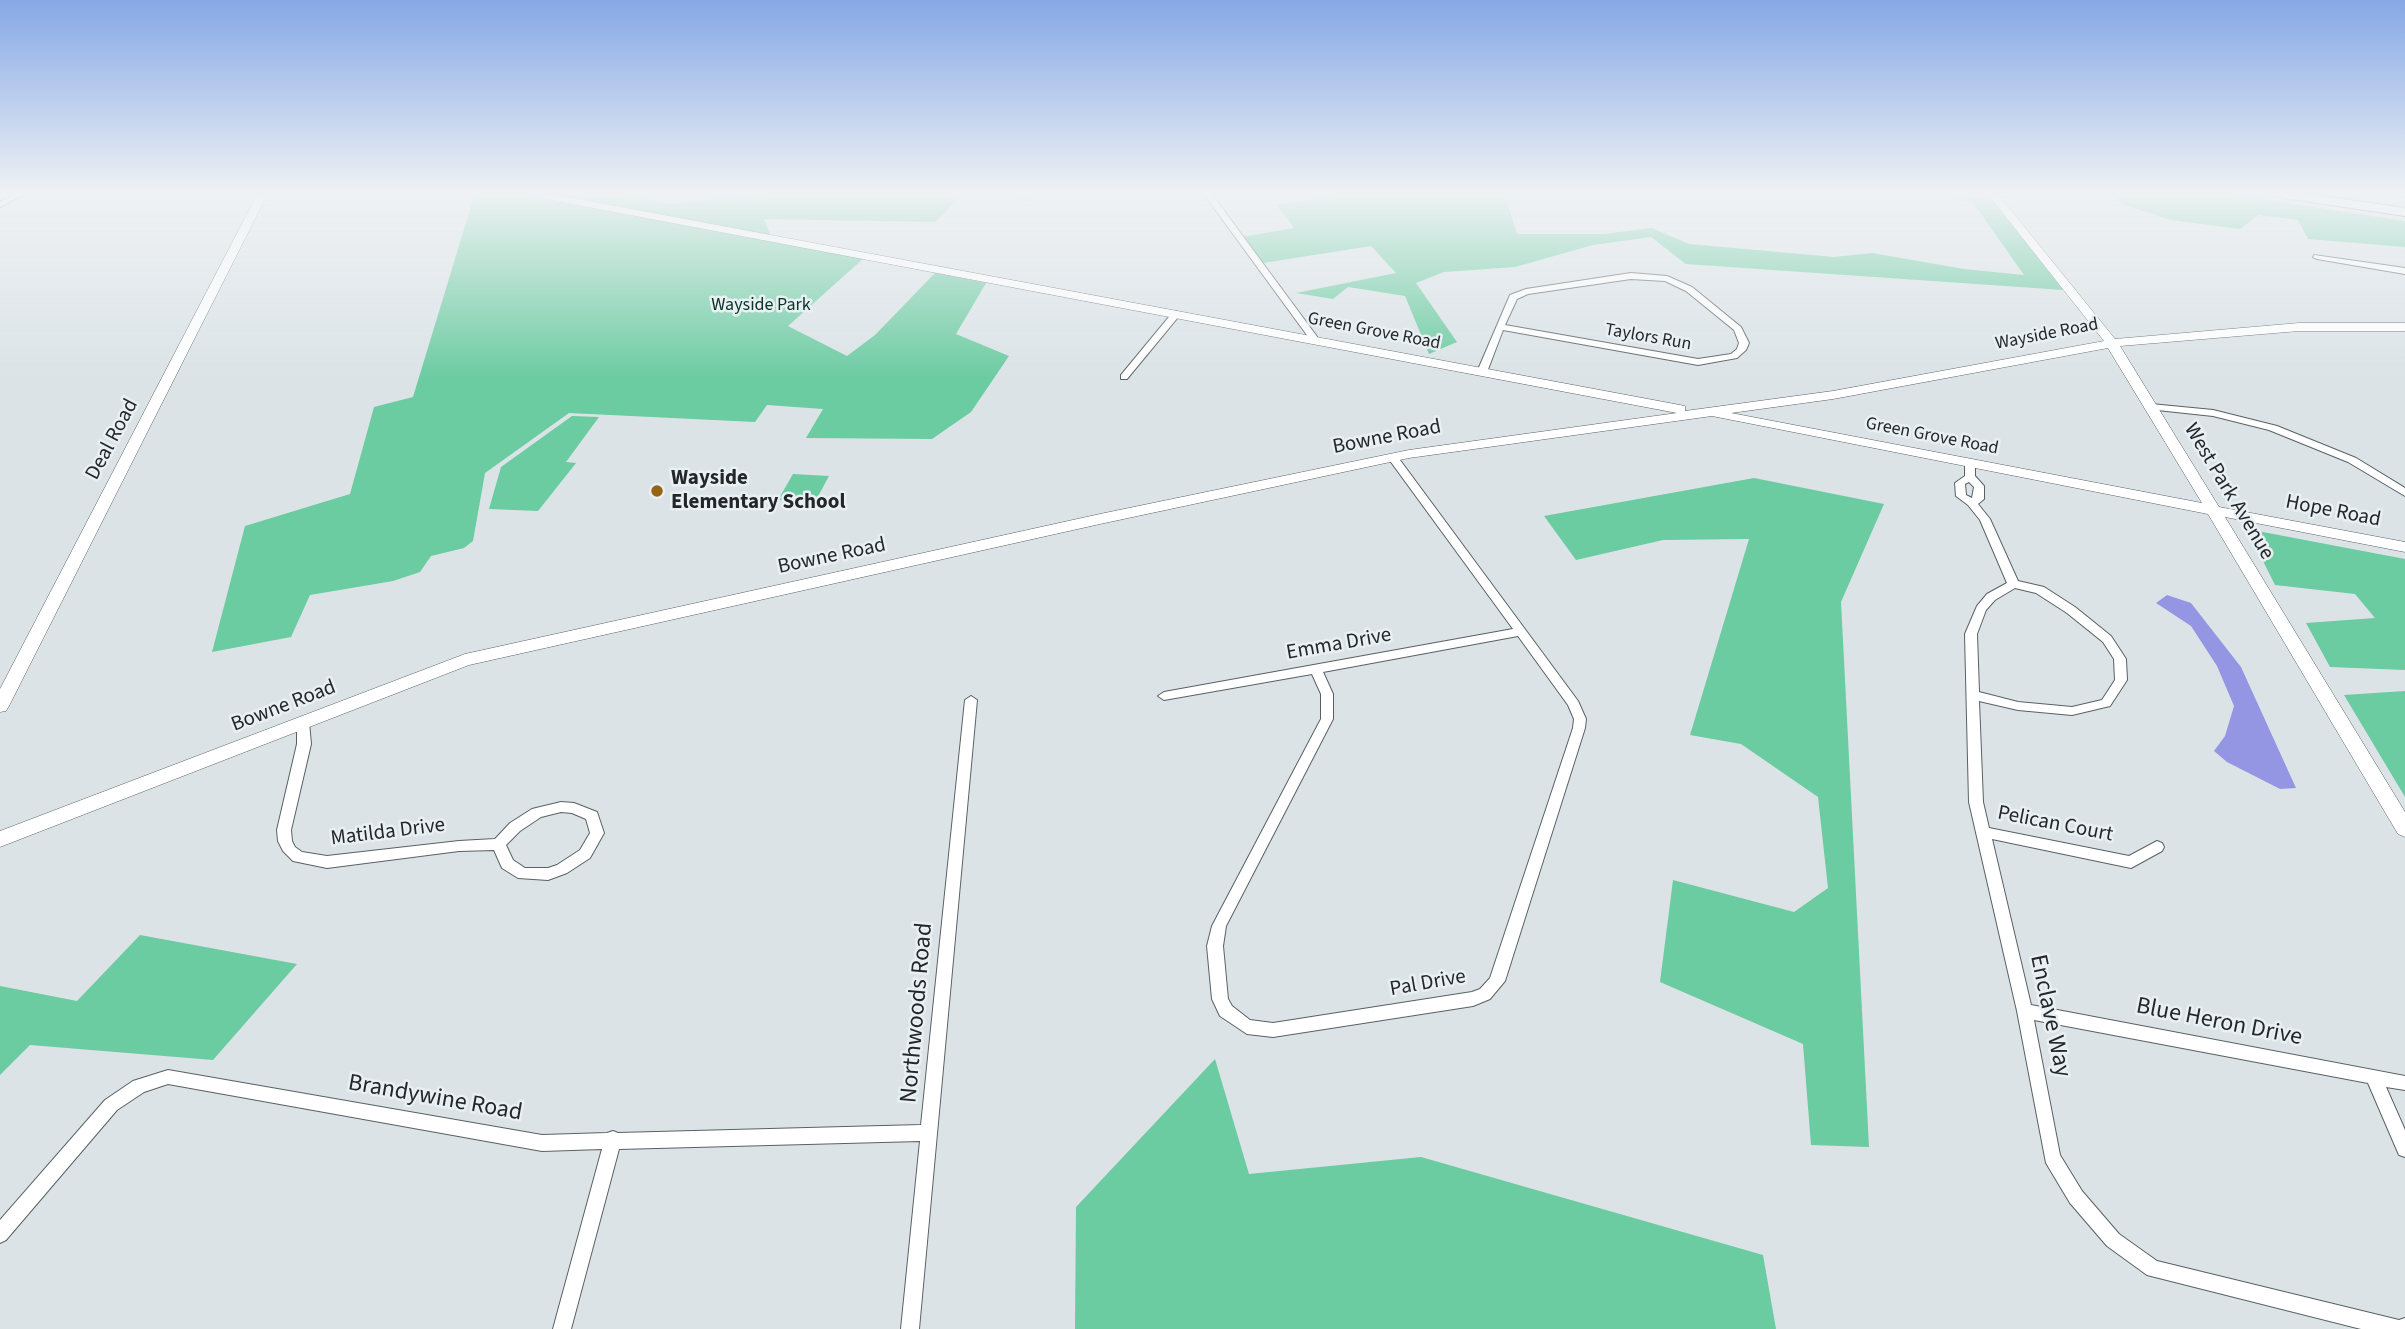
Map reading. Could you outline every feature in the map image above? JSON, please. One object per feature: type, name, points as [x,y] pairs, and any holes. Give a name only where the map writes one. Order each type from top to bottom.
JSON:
[{"type":"street","name":"Deal Road","points":[[0,706],[231,255]]},
{"type":"street","name":"Green Grove Road","points":[[861,255],[1778,426],[1970,470],[2211,510]]},
{"type":"street","points":[[1254,255],[1315,340]]},
{"type":"street","name":"West Park Avenue","points":[[2042,255],[2111,342],[2405,829]]},
{"type":"street","points":[[2317,257],[2405,271]]},
{"type":"street","name":"Taylors Run","points":[[1482,372],[1500,327],[1513,298],[1519,294],[1644,276],[1667,279],[1689,289],[1738,329],[1744,343],[1734,356],[1698,362],[1500,327]]},
{"type":"street","points":[[1124,377],[1176,314]]},
{"type":"street","name":"Wayside Road","points":[[1699,412],[1886,386],[2111,342],[2252,329],[2405,327]]},
{"type":"street","points":[[1618,397],[1627,408],[1631,421]]},
{"type":"street","points":[[1771,403],[1778,426]]},
{"type":"street","points":[[2151,407],[2213,413],[2273,428],[2352,460],[2405,493]]},
{"type":"street","name":"Bowne Road","points":[[0,839],[443,667],[494,651],[1393,458],[1468,444],[1699,412]]},
{"type":"street","name":"Pal Drive","points":[[1316,669],[1327,694],[1327,719],[1224,915],[1216,946],[1220,999],[1234,1019],[1259,1030],[1473,999],[1485,994],[1497,981],[1579,728],[1578,712],[1393,458]]},
{"type":"street","points":[[1970,470],[1979,486],[1979,499],[1972,503],[1985,519],[2012,584],[2040,590],[2071,610],[2107,639],[2120,659],[2121,680],[2106,703],[2072,711],[2018,705],[1973,695]]},
{"type":"street","name":"Hope Road","points":[[2211,510],[2405,547]]},
{"type":"street","name":"Enclave Way","points":[[2012,584],[1991,597],[1981,609],[1971,634],[1976,802],[2025,1011],[2052,1157],[2076,1197],[2113,1240],[2152,1269],[2399,1329],[2405,1326]]},
{"type":"street","name":"Emma Drive","points":[[1164,696],[1520,632]]},
{"type":"street","name":"Northwoods Road","points":[[910,1329],[971,700]]},
{"type":"street","name":"Matilda Drive","points":[[303,722],[304,744],[284,830],[290,851],[298,857],[327,862],[459,846],[499,844]]},
{"type":"street","points":[[574,808],[592,816],[596,825],[593,844],[585,854],[562,869],[548,874],[533,875],[516,871],[507,863],[499,844],[515,827],[549,809],[574,808]]},
{"type":"street","name":"Pelican Court","points":[[1982,832],[2131,862],[2157,847]]},
{"type":"street","name":"Blue Heron Drive","points":[[2025,1011],[2405,1083]]},
{"type":"street","points":[[2373,1077],[2405,1149]]},
{"type":"street","name":"Brandywine Road","points":[[0,1234],[111,1105],[138,1086],[161,1079],[188,1079],[542,1143],[613,1139],[930,1133]]},
{"type":"street","points":[[562,1329],[613,1139]]},
{"type":"green space","name":"Wayside Park","points":[[456,255],[851,255],[864,258],[788,326],[847,356],[875,335],[935,273],[986,283],[956,334],[1009,356],[971,412],[932,439],[806,438],[823,409],[767,405],[755,422],[569,413],[485,473],[473,541],[464,548],[431,556],[420,572],[393,581],[310,595],[291,637],[212,652],[245,526],[350,494],[374,407],[413,397]]},
{"type":"green space","points":[[1257,255],[1314,255],[1263,263]]},
{"type":"green space","points":[[1379,255],[1557,255],[1515,267],[1444,272],[1416,283],[1457,342],[1429,354],[1405,296],[1348,287],[1333,299],[1296,293],[1396,273]]},
{"type":"green space","points":[[1674,255],[1884,255],[1964,269],[2024,275],[2010,255],[2036,255],[2063,290],[1686,264]]},
{"type":"green space","points":[[572,416],[599,417],[566,462],[576,463],[538,511],[489,509],[501,467]]},
{"type":"green space","points":[[793,474],[829,476],[815,502],[778,500]]},
{"type":"green space","points":[[1754,478],[1884,504],[1841,602],[1869,1147],[1811,1145],[1803,1044],[1660,982],[1673,880],[1794,912],[1828,888],[1818,797],[1741,744],[1690,735],[1749,539],[1663,540],[1576,560],[1544,516]]},
{"type":"green space","points":[[2247,529],[2405,559],[2405,670],[2330,667],[2306,623],[2375,618],[2355,594],[2275,585]]},
{"type":"green space","points":[[2405,691],[2405,797],[2344,695]]},
{"type":"green space","points":[[140,935],[297,964],[213,1060],[30,1045],[0,1075],[0,986],[77,1001]]},
{"type":"green space","points":[[1215,1059],[1249,1174],[1421,1157],[1763,1255],[1776,1329],[1075,1329],[1076,1207]]},
{"type":"water","points":[[2167,595],[2191,603],[2241,667],[2296,788],[2280,789],[2227,762],[2214,751],[2225,736],[2234,706],[2217,666],[2191,626],[2156,603]]},
{"type":"place","name":"Wayside Elementary School","points":[[657,491]]}]
